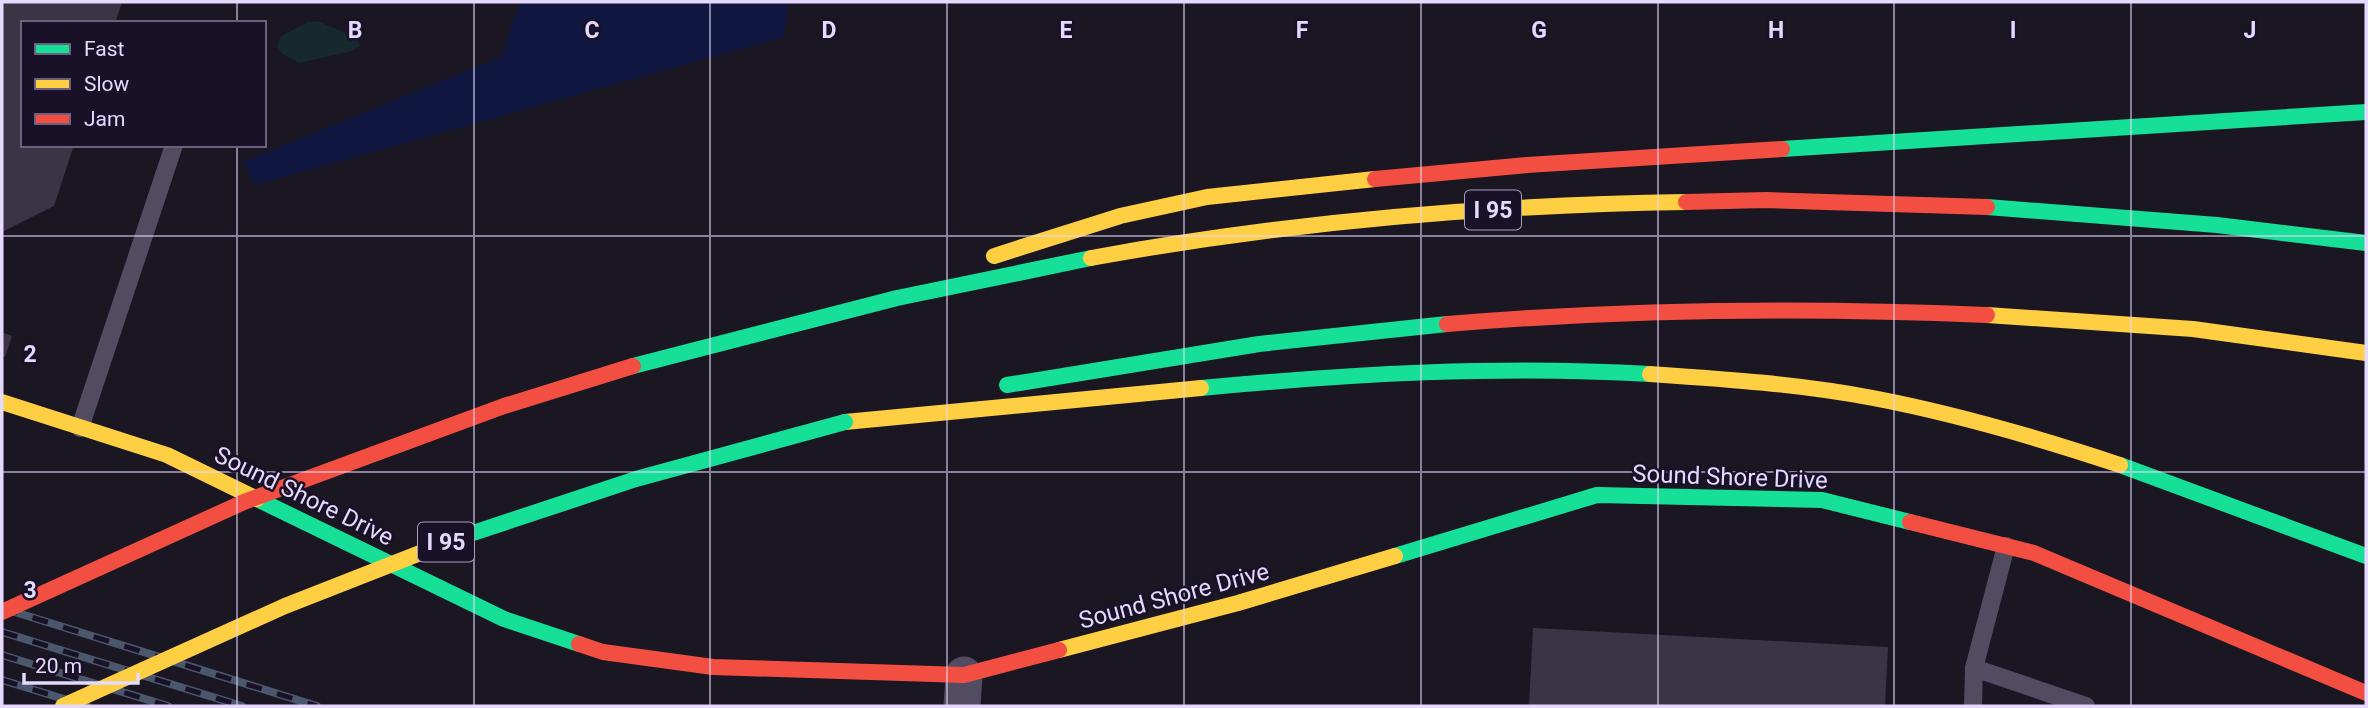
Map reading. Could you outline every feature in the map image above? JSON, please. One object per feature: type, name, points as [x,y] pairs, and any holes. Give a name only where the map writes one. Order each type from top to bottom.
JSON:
[{"type":"main road","points":[[975,262],[1120,216],[1207,197],[1310,185],[1527,165],[2366,112]]},
{"type":"main road","name":"I 95","points":[[2,611],[232,507],[504,406],[764,329],[911,294],[1165,246],[1301,228],[1576,204],[1823,201],[1988,206],[2138,216],[2366,243]]},
{"type":"main road","points":[[764,329],[948,270]]},
{"type":"main road","points":[[992,388],[1222,348],[1383,328],[1521,316],[1657,310],[1932,311],[2041,317],[2205,331],[2366,353]]},
{"type":"main road","points":[[845,422],[1354,376],[1564,372],[1669,375],[1769,383],[1871,397],[1965,418],[2136,472],[2366,556]]},
{"type":"main road","name":"I 95","points":[[62,706],[262,615],[387,563],[647,475],[845,422],[965,394]]},
{"type":"main road","name":"Sound Shore Drive","points":[[2,402],[167,455],[504,619],[603,652],[713,667],[963,691],[1238,603],[1597,495],[1822,500],[2006,546],[2046,558],[2366,694]]},
{"type":"lane","points":[[80,428],[173,147]]},
{"type":"lane","points":[[1973,706],[1975,668],[2006,546]]},
{"type":"lane","points":[[1975,668],[2086,706]]},
{"type":"green space","points":[[308,22],[320,22],[357,38],[360,45],[352,51],[299,63],[282,54],[277,46],[281,36]]},
{"type":"shaded area","points":[[520,2],[788,2],[784,37],[255,185],[243,162],[501,57]]},
{"type":"building","points":[[2,2],[122,2],[116,21],[21,21],[21,147],[73,147],[54,206],[2,232]]},
{"type":"building","points":[[2,332],[12,336],[5,357],[2,356]]},
{"type":"building","points":[[1533,628],[1888,647],[1885,706],[1529,706]]},
{"type":"railway","points":[[2,608],[317,706]]},
{"type":"railway","points":[[2,632],[242,706]]},
{"type":"railway","points":[[2,655],[168,706]]},
{"type":"railway","points":[[2,680],[87,706]]},
{"type":"traffic: fast","points":[[1782,149],[2366,112]]},
{"type":"traffic: fast","points":[[1987,207],[2217,225],[2366,243]]},
{"type":"traffic: fast","points":[[633,366],[897,298],[1091,258]]},
{"type":"traffic: fast","points":[[1007,385],[1259,344],[1447,324]]},
{"type":"traffic: fast","points":[[1201,388],[1425,372],[1538,370],[1650,374]]},
{"type":"traffic: fast","points":[[461,537],[636,479],[845,422]]},
{"type":"traffic: fast","points":[[2120,465],[2366,556]]},
{"type":"traffic: fast","points":[[1395,556],[1597,495],[1822,500],[1910,522]]},
{"type":"traffic: fast","points":[[257,499],[504,619],[579,644]]},
{"type":"traffic: slow","points":[[994,256],[1120,216],[1207,197],[1375,179]]},
{"type":"traffic: slow","points":[[1091,258],[1239,234],[1387,218],[1537,207],[1686,202]]},
{"type":"traffic: slow","points":[[1987,315],[2193,329],[2366,353]]},
{"type":"traffic: slow","points":[[1650,374],[1790,386],[1873,398],[1998,427],[2120,465]]},
{"type":"traffic: slow","points":[[845,422],[1201,388]]},
{"type":"traffic: slow","points":[[2,402],[167,455],[257,499]]},
{"type":"traffic: slow","points":[[63,706],[285,606],[461,537]]},
{"type":"traffic: slow","points":[[1059,650],[1238,603],[1395,556]]},
{"type":"traffic: jam","points":[[1375,179],[1527,165],[1782,149]]},
{"type":"traffic: jam","points":[[1686,202],[1766,200],[1987,207]]},
{"type":"traffic: jam","points":[[1447,324],[1650,312],[1852,311],[1987,315]]},
{"type":"traffic: jam","points":[[2,612],[244,502],[504,406],[633,366]]},
{"type":"traffic: jam","points":[[1910,522],[2034,553],[2366,693]]},
{"type":"traffic: jam","points":[[579,644],[603,652],[713,667],[964,675],[1059,650]]}]
